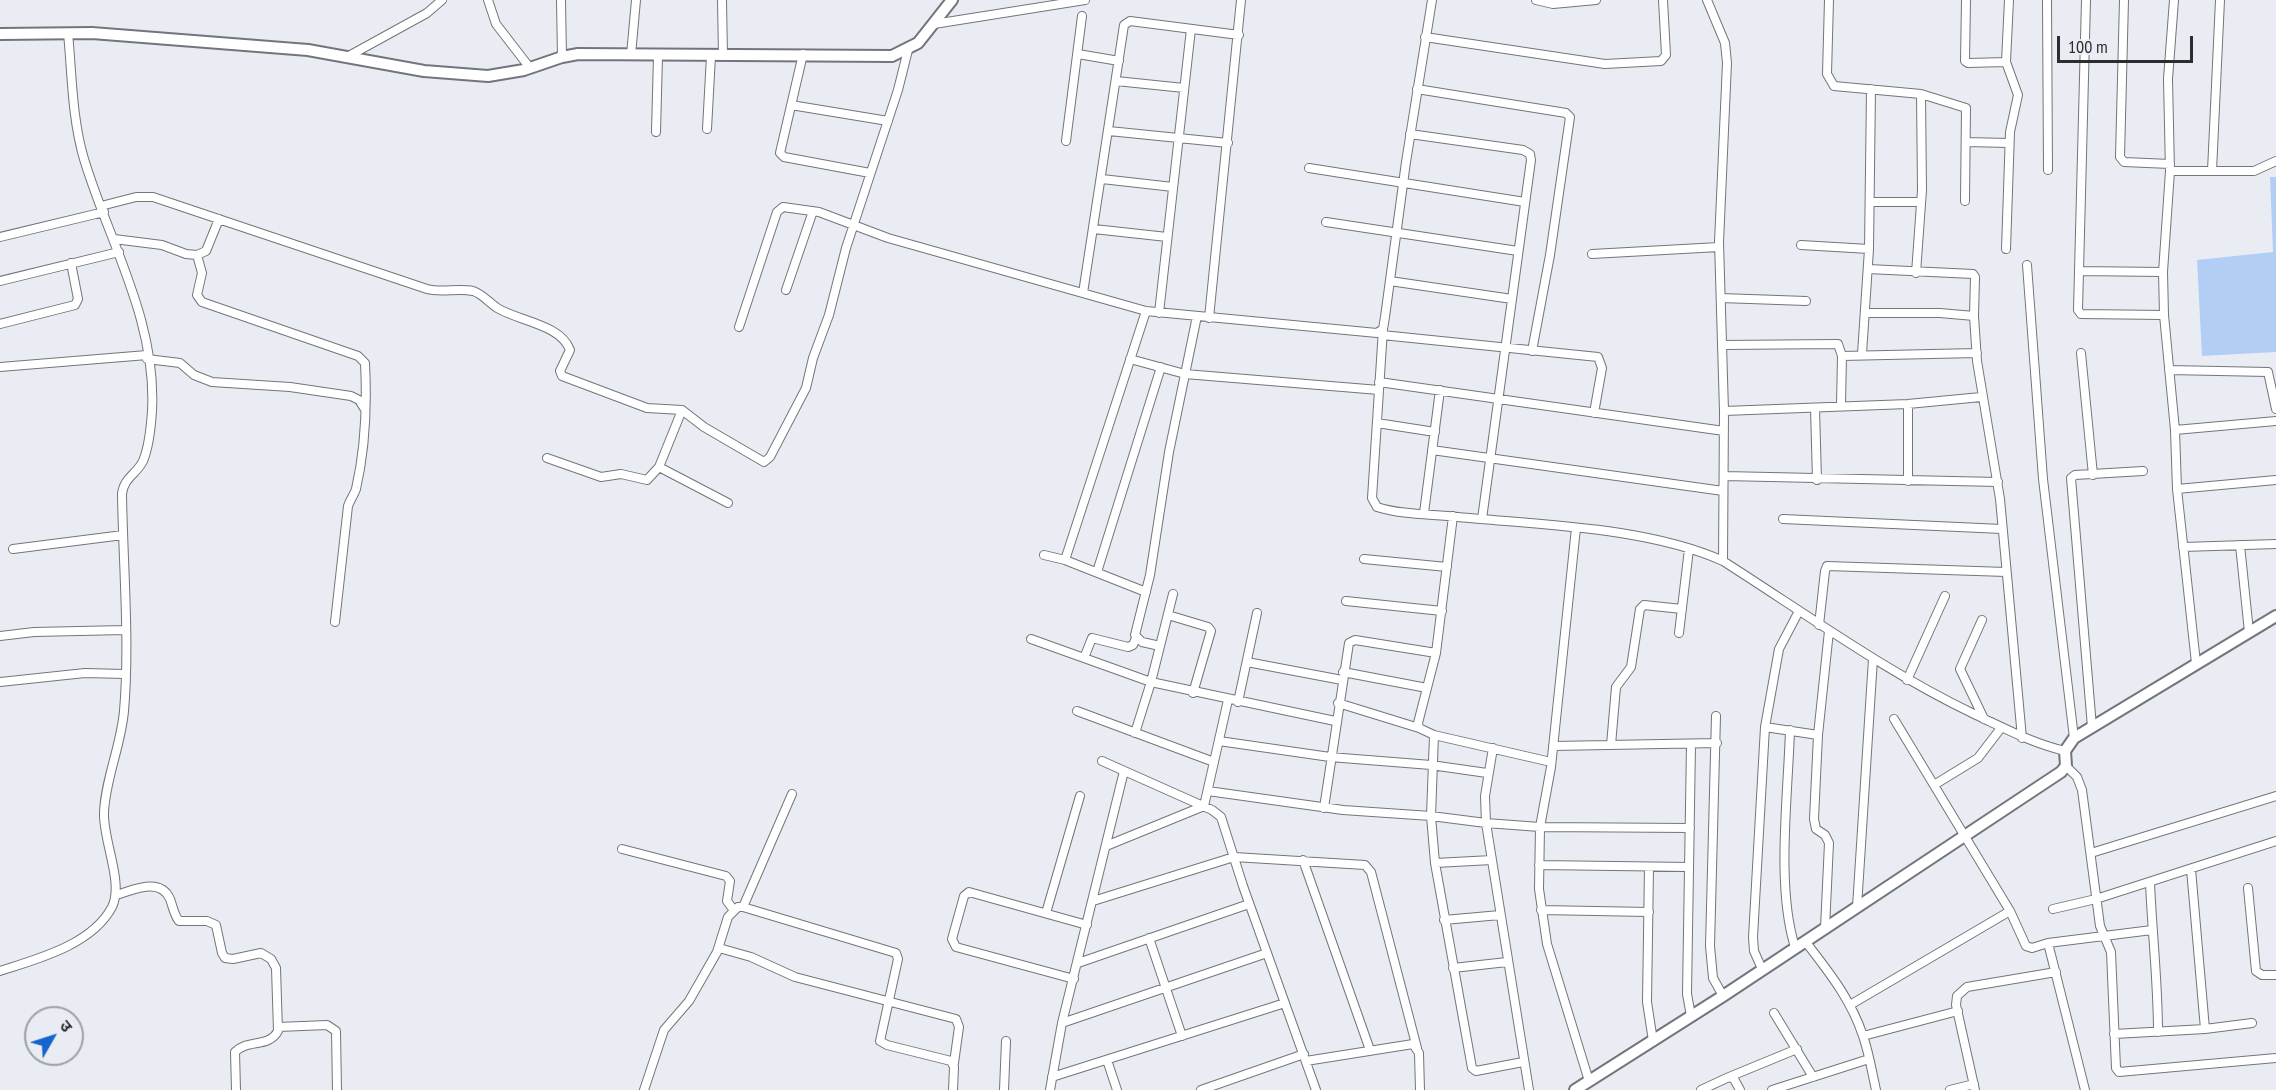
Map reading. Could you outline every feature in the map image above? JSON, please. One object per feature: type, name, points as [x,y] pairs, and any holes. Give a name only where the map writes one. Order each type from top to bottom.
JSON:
[{"type":"street","points":[[347,57],[427,13],[442,0]]},
{"type":"street","points":[[488,0],[496,24],[530,68]]},
{"type":"street","points":[[561,0],[562,57]]},
{"type":"street","points":[[631,55],[636,0]]},
{"type":"street","points":[[707,129],[722,0]]},
{"type":"street","points":[[0,34],[68,33],[308,50],[424,71],[498,75],[530,68],[562,57],[595,53],[658,56],[803,54],[892,56],[908,50],[922,39],[952,0]]},
{"type":"street","points":[[934,24],[1085,0]]},
{"type":"street","points":[[1209,318],[1241,0]]},
{"type":"street","points":[[1432,0],[1382,332],[1374,503],[1384,509],[1576,528],[1654,540],[1723,561],[1907,680],[2022,738],[2065,751]]},
{"type":"street","points":[[1536,0],[1553,4],[1596,0]]},
{"type":"street","points":[[1425,38],[1605,64],[1661,61],[1666,55],[1663,0]]},
{"type":"street","points":[[1707,0],[1725,43],[1727,63],[1719,247],[1724,411],[1723,561]]},
{"type":"street","points":[[1828,0],[1828,79],[1834,86],[1921,94],[1965,106],[1967,111],[1965,201]]},
{"type":"street","points":[[1966,0],[1965,61],[1968,63],[2006,62]]},
{"type":"street","points":[[2006,249],[2010,125],[2018,95],[2006,62],[2009,0]]},
{"type":"street","points":[[2047,0],[2048,170]]},
{"type":"street","points":[[2086,0],[2078,310],[2081,314],[2164,315]]},
{"type":"street","points":[[2124,0],[2120,157],[2124,162],[2212,171],[2254,171],[2276,161]]},
{"type":"street","points":[[2174,0],[2168,79],[2170,167],[2163,272],[2164,315],[2175,430],[2177,489],[2196,663]]},
{"type":"street","points":[[2212,171],[2220,0]]},
{"type":"street","points":[[1066,141],[1082,16]]},
{"type":"street","points":[[1083,293],[1123,27],[1128,21],[1239,35]]},
{"type":"street","points":[[1159,313],[1191,29]]},
{"type":"street","points":[[0,971],[53,952],[82,936],[106,916],[116,895],[116,882],[105,835],[104,810],[121,743],[125,674],[123,487],[145,458],[152,415],[147,357],[134,294],[79,140],[68,33]]},
{"type":"street","points":[[0,237],[147,196],[427,289],[449,288],[477,292],[497,308],[550,330],[565,341],[570,350],[560,371],[562,376],[647,408],[682,410],[704,427],[755,459],[764,462],[770,457],[806,388],[853,226],[888,121],[908,50]]},
{"type":"street","points":[[803,54],[780,149],[782,155],[870,173]]},
{"type":"street","points":[[1078,54],[1119,61]]},
{"type":"street","points":[[656,132],[658,56]]},
{"type":"street","points":[[1116,81],[1184,88]]},
{"type":"street","points":[[1417,89],[1566,113],[1570,117],[1550,255],[1532,351]]},
{"type":"street","points":[[1862,354],[1869,249],[1871,89]]},
{"type":"street","points":[[1916,273],[1921,202],[1921,94]]},
{"type":"street","points":[[791,105],[888,121]]},
{"type":"street","points":[[1109,130],[1228,143]]},
{"type":"street","points":[[1410,134],[1527,151],[1531,160],[1482,519]]},
{"type":"street","points":[[1966,142],[2009,143]]},
{"type":"street","points":[[1310,168],[1525,202]]},
{"type":"street","points":[[1102,178],[1173,187]]},
{"type":"street","points":[[1870,202],[1921,202]]},
{"type":"street","points":[[739,327],[777,212],[783,207],[813,211],[888,238],[1146,311],[1373,334],[1382,332],[1600,359],[1602,368],[1594,413]]},
{"type":"street","points":[[786,290],[813,211]]},
{"type":"street","points":[[114,239],[162,245],[186,254],[197,255],[206,250],[219,219]]},
{"type":"street","points":[[1326,222],[1518,251]]},
{"type":"street","points":[[1094,230],[1167,237]]},
{"type":"street","points":[[1801,245],[1869,249]]},
{"type":"street","points":[[1592,254],[1719,247]]},
{"type":"street","points":[[0,281],[119,252]]},
{"type":"street","points":[[197,255],[202,273],[197,295],[202,302],[360,357],[365,366],[363,386],[366,411],[356,489],[348,506],[335,622]]},
{"type":"street","points":[[0,324],[75,305],[78,299],[71,263]]},
{"type":"street","points":[[2027,265],[2043,479],[2074,738]]},
{"type":"street","points":[[1868,269],[1973,274],[1981,397],[1998,482],[2022,738]]},
{"type":"street","points":[[2079,271],[2163,272]]},
{"type":"street","points":[[1390,281],[1512,299]]},
{"type":"street","points":[[1721,298],[1806,301]]},
{"type":"street","points":[[1065,560],[1146,311]]},
{"type":"street","points":[[1865,313],[1940,313],[1974,316]]},
{"type":"street","points":[[1084,658],[1092,638],[1128,647],[1133,645],[1136,638],[1197,316]]},
{"type":"street","points":[[1722,345],[1832,343],[1840,346],[1842,356],[1841,405]]},
{"type":"street","points":[[1842,356],[1977,352]]},
{"type":"street","points":[[2081,353],[2093,475]]},
{"type":"street","points":[[0,367],[147,357],[180,363],[194,375],[216,383],[290,387],[354,397],[366,411]]},
{"type":"street","points":[[1130,359],[1185,374],[1440,390],[1724,431]]},
{"type":"street","points":[[1097,572],[1161,367]]},
{"type":"street","points":[[2169,370],[2268,372],[2276,409]]},
{"type":"street","points":[[1424,513],[1440,390]]},
{"type":"street","points":[[1724,411],[1908,404],[1981,397]]},
{"type":"street","points":[[1908,404],[1908,482]]},
{"type":"street","points":[[1815,408],[1817,480]]},
{"type":"street","points":[[547,458],[607,478],[621,474],[647,480],[659,467],[682,410]]},
{"type":"street","points":[[2175,430],[2276,421]]},
{"type":"street","points":[[1377,423],[1435,432]]},
{"type":"street","points":[[1432,450],[1724,491]]},
{"type":"street","points":[[659,467],[728,503]]},
{"type":"street","points":[[2092,727],[2070,479],[2075,475],[2143,471]]},
{"type":"street","points":[[1724,476],[1908,482],[1998,482]]},
{"type":"street","points":[[2177,489],[2276,480]]},
{"type":"street","points":[[1419,728],[1436,653],[1453,516]]},
{"type":"street","points":[[1783,519],[2002,529]]},
{"type":"street","points":[[1576,528],[1553,746],[1540,827],[1539,865],[1541,910],[1558,986],[1589,1081]]},
{"type":"street","points":[[13,549],[123,535]]},
{"type":"street","points":[[2183,547],[2276,544]]},
{"type":"street","points":[[2240,545],[2249,632]]},
{"type":"street","points":[[1679,633],[1689,549]]},
{"type":"street","points":[[1044,555],[1065,560],[1146,592]]},
{"type":"street","points":[[1364,559],[1447,567]]},
{"type":"street","points":[[1819,625],[1827,566],[2006,572]]},
{"type":"street","points":[[1136,733],[1173,594]]},
{"type":"street","points":[[1907,680],[1945,596]]},
{"type":"street","points":[[1346,601],[1442,611]]},
{"type":"street","points":[[1611,745],[1616,687],[1631,667],[1640,609],[1647,604],[1682,609]]},
{"type":"street","points":[[1762,969],[1754,951],[1753,937],[1765,727],[1777,658],[1799,611]]},
{"type":"street","points":[[1238,702],[1257,613]]},
{"type":"street","points":[[1168,615],[1208,627],[1211,631],[1193,693]]},
{"type":"street","points":[[2276,616],[2074,738],[2065,751],[2066,766],[2077,777],[2082,790],[2102,935],[2111,952],[2116,1068],[2126,1073],[2276,1058]]},
{"type":"street","points":[[1982,620],[1960,669],[1984,719]]},
{"type":"street","points":[[0,636],[34,632],[124,630]]},
{"type":"street","points":[[1825,928],[1829,851],[1827,839],[1814,824],[1818,735],[1828,631]]},
{"type":"street","points":[[1136,638],[1142,642],[1160,646]]},
{"type":"street","points":[[1031,639],[1151,682],[1193,693],[1335,721]]},
{"type":"street","points":[[1323,808],[1347,646],[1352,641],[1436,653]]},
{"type":"street","points":[[1857,907],[1873,659]]},
{"type":"street","points":[[1247,662],[1427,688]]},
{"type":"street","points":[[0,682],[72,674],[125,674]]},
{"type":"street","points":[[1204,806],[1228,700]]},
{"type":"street","points":[[1338,703],[1419,728],[1434,735],[1551,762]]},
{"type":"street","points":[[1077,711],[1214,762]]},
{"type":"street","points":[[1716,716],[1710,946],[1713,978],[1723,996]]},
{"type":"street","points":[[1894,719],[2010,911],[2026,946],[2032,948],[2048,943],[2152,930]]},
{"type":"street","points":[[1765,727],[1818,735]]},
{"type":"street","points":[[1934,785],[1978,758],[2001,728]]},
{"type":"street","points":[[1790,730],[1785,888],[1790,931],[1795,948]]},
{"type":"street","points":[[1434,735],[1431,765],[1431,816],[1435,863],[1472,1068],[1476,1071],[1523,1062]]},
{"type":"street","points":[[1219,741],[1330,757],[1431,765],[1487,773]]},
{"type":"street","points":[[1553,746],[1717,743]]},
{"type":"street","points":[[1691,744],[1688,994],[1691,1016]]},
{"type":"street","points":[[1492,748],[1487,773],[1486,823],[1523,1062],[1530,1090]]},
{"type":"street","points":[[1102,761],[1204,806],[1221,817],[1249,904],[1317,1090]]},
{"type":"street","points":[[1575,1090],[1723,996],[2066,766]]},
{"type":"street","points":[[1050,1090],[1062,1023],[1124,771]]},
{"type":"street","points":[[1208,791],[1323,808],[1431,816],[1486,823],[1540,827],[1690,828]]},
{"type":"street","points":[[743,907],[792,794]]},
{"type":"street","points":[[1046,913],[1080,796]]},
{"type":"street","points":[[2091,853],[2276,796]]},
{"type":"street","points":[[1106,846],[1204,806]]},
{"type":"street","points":[[2053,909],[2096,899],[2276,841]]},
{"type":"street","points":[[622,849],[726,876],[730,881],[727,901],[733,909]]},
{"type":"street","points":[[1093,901],[1234,857],[1360,863],[1368,868],[1417,1048],[1420,1090]]},
{"type":"street","points":[[1303,860],[1370,1050]]},
{"type":"street","points":[[1435,863],[1492,860]]},
{"type":"street","points":[[1539,865],[1689,867]]},
{"type":"street","points":[[1649,867],[1647,1002],[1653,1041]]},
{"type":"street","points":[[2191,869],[2205,1029]]},
{"type":"street","points":[[2150,882],[2152,930],[2158,979],[2158,1032]]},
{"type":"street","points":[[116,895],[153,886],[160,887],[169,896],[179,921],[207,921],[216,925],[221,951],[225,958],[233,959],[258,953],[268,956],[276,968],[277,1035],[271,1040],[245,1045],[235,1052],[236,1090]]},
{"type":"street","points":[[2248,888],[2256,971],[2262,975],[2276,975]]},
{"type":"street","points":[[1074,979],[956,947],[952,942],[964,896],[969,892],[1087,925]]},
{"type":"street","points":[[1078,963],[1249,904]]},
{"type":"street","points":[[733,909],[743,907],[897,953],[898,959],[879,1037],[882,1042],[954,1063]]},
{"type":"street","points":[[644,1090],[664,1030],[686,1006],[718,948],[733,909]]},
{"type":"street","points":[[1541,910],[1649,912]]},
{"type":"street","points":[[1850,1005],[2010,911]]},
{"type":"street","points":[[1444,920],[1500,915]]},
{"type":"street","points":[[1149,938],[1182,1036]]},
{"type":"street","points":[[1805,941],[1833,977],[1850,1005],[1863,1036],[1876,1090]]},
{"type":"street","points":[[2048,943],[2085,1090]]},
{"type":"street","points":[[718,948],[751,957],[795,977],[956,1019],[959,1027],[953,1090]]},
{"type":"street","points":[[1062,1023],[1267,953]]},
{"type":"street","points":[[1453,968],[1507,962]]},
{"type":"street","points":[[1950,1090],[1974,1087],[1957,996],[1966,987],[2056,972]]},
{"type":"street","points":[[1052,1077],[1286,1003]]},
{"type":"street","points":[[1863,1036],[1958,1011]]},
{"type":"street","points":[[1774,1013],[1813,1077]]},
{"type":"street","points":[[2114,1034],[2205,1029],[2252,1023]]},
{"type":"street","points":[[278,1027],[327,1025],[336,1031],[338,1090]]},
{"type":"street","points":[[1004,1090],[1006,1041]]},
{"type":"street","points":[[1201,1090],[1305,1057],[1409,1044],[1417,1048]]},
{"type":"street","points":[[1701,1090],[1797,1050]]},
{"type":"street","points":[[1772,1090],[1869,1059]]},
{"type":"street","points":[[1107,1060],[1117,1090]]},
{"type":"street","points":[[1729,1077],[1734,1079],[1740,1090]]},
{"type":"shaded area","points":[[2270,177],[2276,177],[2276,352],[2202,356],[2197,260],[2273,252]]}]
